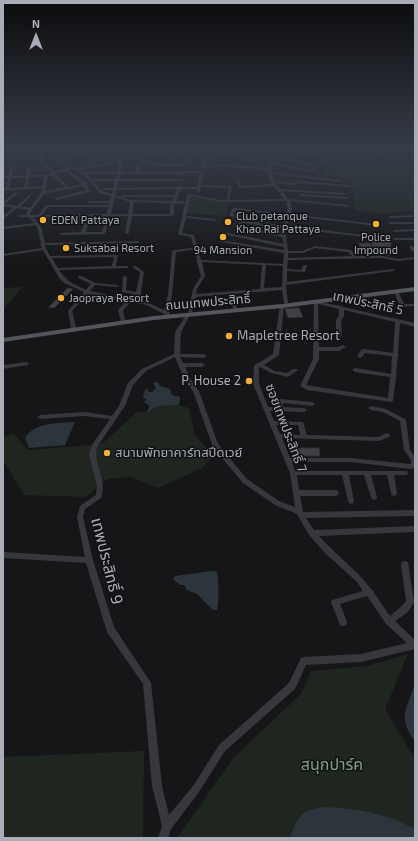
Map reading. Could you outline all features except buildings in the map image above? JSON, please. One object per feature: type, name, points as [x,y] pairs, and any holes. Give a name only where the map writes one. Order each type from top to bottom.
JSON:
[{"type":"main road","name":"ถนนเทพประสิทธิ์","points":[[189,313],[284,305],[415,288]]},
{"type":"main road","name":"ถนนเทพประสิทธิ์","points":[[3,337],[123,320],[316,302],[415,288]]},
{"type":"main road","name":"ถนนเทพประสิทธิ์","points":[[3,340],[167,315]]},
{"type":"street","points":[[43,193],[71,187]]},
{"type":"street","points":[[57,199],[88,191],[86,187]]},
{"type":"street","points":[[98,187],[101,192],[113,196],[150,203],[187,204]]},
{"type":"street","points":[[104,188],[194,187]]},
{"type":"street","points":[[197,195],[199,187]]},
{"type":"street","points":[[214,197],[216,187]]},
{"type":"street","points":[[228,199],[231,187]]},
{"type":"street","points":[[259,364],[274,358],[278,350],[284,305],[286,246],[283,232],[289,216],[290,204],[276,187]]},
{"type":"street","points":[[5,190],[46,188]]},
{"type":"street","points":[[46,188],[31,208],[28,213],[29,216],[39,227],[44,249],[61,277],[66,282],[87,292],[137,301],[147,304],[167,315],[174,251],[191,249]]},
{"type":"street","points":[[61,234],[104,233],[115,188]]},
{"type":"street","points":[[18,216],[172,215],[173,203],[179,188]]},
{"type":"street","points":[[278,190],[344,194]]},
{"type":"street","points":[[54,191],[63,197]]},
{"type":"street","points":[[3,204],[16,193]]},
{"type":"street","points":[[282,194],[347,198]]},
{"type":"street","points":[[3,218],[18,207],[30,195]]},
{"type":"street","points":[[74,195],[80,200]]},
{"type":"street","points":[[348,206],[287,200],[229,201],[189,195],[180,234],[193,236],[198,261],[203,276],[195,289],[189,313],[178,332],[177,354],[188,381],[196,391],[215,445],[245,481],[277,503],[300,513],[415,512]]},
{"type":"street","points":[[113,196],[176,196]]},
{"type":"street","points":[[90,202],[111,204]]},
{"type":"street","points":[[127,233],[132,202]]},
{"type":"street","points":[[3,204],[31,208]]},
{"type":"street","points":[[40,216],[47,206],[111,204]]},
{"type":"street","points":[[150,215],[152,204]]},
{"type":"street","points":[[246,220],[231,215],[233,210],[236,209],[377,225]]},
{"type":"street","points":[[82,234],[89,215]]},
{"type":"street","points":[[390,217],[415,216]]},
{"type":"street","points":[[184,217],[215,220]]},
{"type":"street","points":[[284,236],[239,228],[238,224],[246,222],[382,238]]},
{"type":"street","points":[[390,223],[415,223]]},
{"type":"street","points":[[3,228],[36,224]]},
{"type":"street","points":[[394,231],[415,230]]},
{"type":"street","points":[[223,234],[286,246]]},
{"type":"street","points":[[395,239],[415,239]]},
{"type":"street","points":[[221,241],[286,252],[303,252],[317,247],[349,251],[356,258]]},
{"type":"street","points":[[42,244],[138,242]]},
{"type":"street","points":[[411,247],[415,252]]},
{"type":"street","points":[[3,255],[44,249]]},
{"type":"street","points":[[50,257],[116,256],[114,267]]},
{"type":"street","points":[[286,259],[389,258],[398,260],[415,258]]},
{"type":"street","points":[[198,261],[264,264],[303,271],[305,266]]},
{"type":"street","points":[[262,290],[264,264]]},
{"type":"street","points":[[57,269],[126,266]]},
{"type":"street","points":[[134,266],[142,272],[137,301]]},
{"type":"street","points":[[194,296],[232,294],[394,270]]},
{"type":"street","points":[[80,277],[94,284],[116,286]]},
{"type":"street","points":[[125,277],[124,291],[139,294]]},
{"type":"street","points":[[73,327],[70,311],[94,284]]},
{"type":"street","points":[[396,291],[402,306],[415,305]]},
{"type":"street","points":[[232,294],[235,308]]},
{"type":"street","points":[[123,320],[120,310],[130,300]]},
{"type":"street","points":[[316,302],[316,359],[303,386],[307,388],[391,400],[398,321]]},
{"type":"street","name":"เทพประสิทธิ์ 5","points":[[316,302],[322,305],[341,307],[415,325]]},
{"type":"street","points":[[339,335],[338,320],[342,316],[341,307]]},
{"type":"street","points":[[316,349],[338,349],[344,346]]},
{"type":"street","points":[[360,356],[363,351],[396,355]]},
{"type":"street","points":[[177,354],[204,356]]},
{"type":"street","name":"เทพประสิทธิ์ 9","points":[[167,826],[157,786],[148,683],[110,629],[89,560],[80,517],[82,508],[99,496],[100,486],[92,455],[94,447],[122,406],[130,384],[144,370],[177,354]]},
{"type":"street","points":[[3,367],[26,364]]},
{"type":"street","points":[[259,364],[281,375],[288,375],[295,370]]},
{"type":"street","name":"ซอยเทพประสิทธิ์ 7","points":[[259,364],[256,367],[256,384],[293,473],[300,513],[312,533],[370,592],[389,621],[415,645]]},
{"type":"street","points":[[182,366],[202,366]]},
{"type":"street","points":[[355,370],[394,376]]},
{"type":"street","points":[[280,409],[280,401],[312,404]]},
{"type":"street","points":[[288,460],[352,460],[411,467],[414,464],[414,460],[407,450],[403,420],[384,410],[371,408]]},
{"type":"street","points":[[266,409],[304,410]]},
{"type":"street","points":[[40,417],[84,414],[114,418]]},
{"type":"street","points":[[272,422],[301,423],[304,437]]},
{"type":"street","points":[[277,436],[379,440],[387,435]]},
{"type":"street","points":[[293,473],[405,473]]},
{"type":"street","points":[[345,473],[351,501]]},
{"type":"street","points":[[367,473],[374,497]]},
{"type":"street","points":[[390,473],[394,493]]},
{"type":"street","points":[[296,493],[336,493]]},
{"type":"street","points":[[312,533],[415,529]]},
{"type":"street","points":[[3,555],[89,560]]},
{"type":"street","points":[[389,621],[405,609],[410,602],[405,564]]},
{"type":"street","points":[[343,622],[335,602],[370,592]]},
{"type":"street","points":[[163,838],[167,826],[196,789],[222,748],[292,686],[304,661],[361,658],[415,645]]},
{"type":"green space","points":[[352,187],[415,187],[415,211],[383,214],[355,210]]},
{"type":"green space","points":[[191,196],[229,202],[226,216],[186,213]]},
{"type":"green space","points":[[22,287],[3,310],[3,288]]},
{"type":"green space","name":"สนามพัทยาคาร์ทสปีดเวย์","points":[[179,405],[189,408],[195,435],[213,456],[202,468],[158,488],[131,477],[107,479],[86,497],[24,495],[3,460],[3,438],[13,433],[28,450],[102,444],[138,411],[146,413],[158,406]]},
{"type":"green space","name":"สนุกปาร์ค","points":[[408,654],[385,709],[415,759],[415,838],[177,838],[234,757],[301,694],[311,671],[367,666]]},
{"type":"green space","points":[[144,751],[143,838],[3,838],[3,757]]},
{"type":"shaded area","points":[[158,382],[160,386],[170,389],[172,395],[180,397],[179,405],[158,406],[146,413],[150,406],[144,402],[147,399],[143,398],[145,390],[148,389],[148,392],[152,392],[156,388],[153,383]]},
{"type":"shaded area","points":[[75,422],[65,445],[29,448],[25,438],[34,429],[47,424]]},
{"type":"shaded area","points":[[212,571],[217,572],[218,576],[217,610],[213,610],[197,594],[187,590],[184,585],[180,585],[173,579],[175,576]]},
{"type":"shaded area","points":[[415,684],[415,741],[406,726],[405,713]]},
{"type":"shaded area","points":[[326,807],[350,809],[393,819],[415,829],[415,838],[290,838],[295,824],[302,815],[311,810]]},
{"type":"place","name":"EDEN Pattaya","points":[[43,220]]},
{"type":"place","name":"Club petanque Khao Rai Pattaya","points":[[228,222]]},
{"type":"place","name":"Police Impound","points":[[376,224]]},
{"type":"place","name":"94 Mansion","points":[[223,237]]},
{"type":"place","name":"Suksabai Resort","points":[[66,248]]},
{"type":"place","name":"Jaopraya Resort","points":[[61,298]]},
{"type":"place","name":"Mapletree Resort","points":[[229,336]]},
{"type":"place","name":"P. House 2","points":[[249,381]]},
{"type":"place","name":"สนามพัทยาคาร์ทสปีดเวย์","points":[[107,453]]}]
